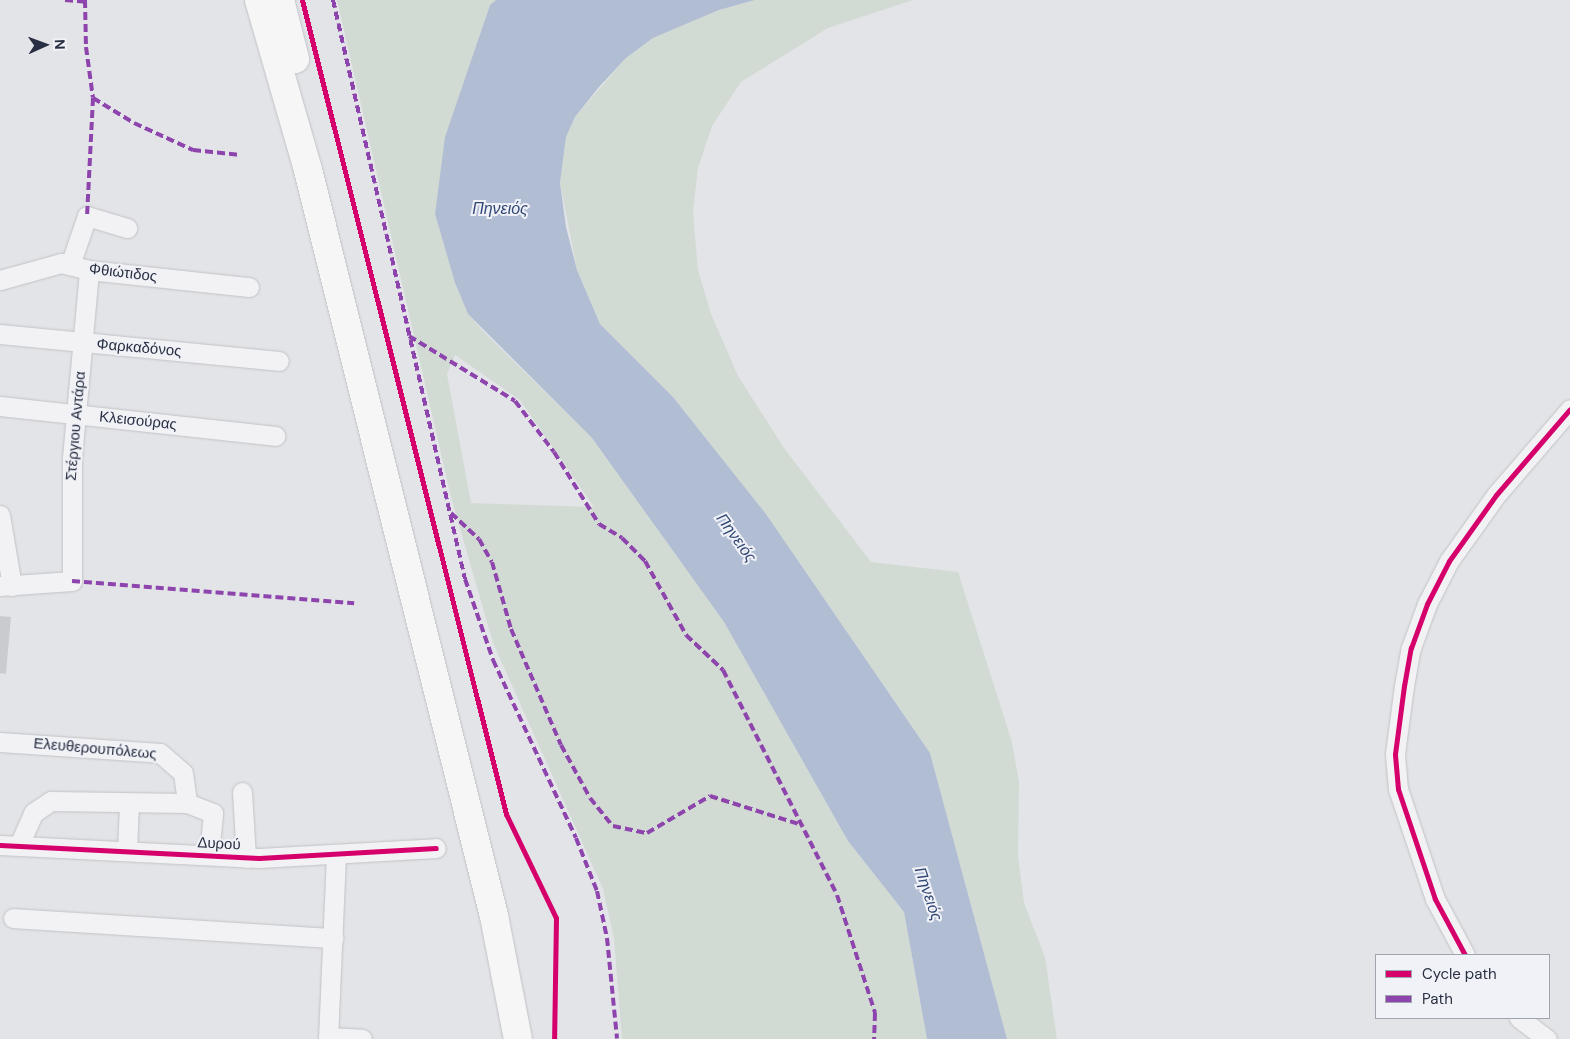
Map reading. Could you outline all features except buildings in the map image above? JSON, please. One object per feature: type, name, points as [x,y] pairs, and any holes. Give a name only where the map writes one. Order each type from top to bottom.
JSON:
[{"type":"highway","points":[[259,0],[308,170],[494,916],[518,1039]]},
{"type":"highway","points":[[280,0],[509,910],[534,1039]]},
{"type":"street","points":[[70,265],[87,216],[127,228]]},
{"type":"street","name":"Φθιώτιδος","points":[[0,280],[51,264],[70,265],[88,270],[249,287]]},
{"type":"street","name":"Στέργιου Αντάρα","points":[[6,586],[72,581],[70,496],[76,414],[85,343],[88,270]]},
{"type":"street","name":"Φαρκαδόνος","points":[[0,334],[279,361]]},
{"type":"street","name":"Κλεισούρας","points":[[0,406],[275,436]]},
{"type":"street","points":[[1464,954],[1435,899],[1398,789],[1395,754],[1411,648],[1427,604],[1449,561],[1496,495],[1570,409]]},
{"type":"street","points":[[0,515],[6,586]]},
{"type":"street","name":"Ελευθερουπόλεως","points":[[0,742],[160,753],[183,773],[187,803]]},
{"type":"street","points":[[242,792],[246,858]]},
{"type":"street","points":[[19,845],[33,813],[51,801],[128,804],[187,803],[213,813],[209,855]]},
{"type":"street","points":[[127,851],[128,804]]},
{"type":"street","name":"Δυρού","points":[[0,845],[246,858],[436,848]]},
{"type":"street","points":[[336,854],[328,1038],[362,1039]]},
{"type":"street","points":[[13,918],[333,938]]},
{"type":"street","points":[[1520,1019],[1547,1039]]},
{"type":"shaded area","points":[[337,0],[496,0],[490,5],[478,41],[435,214],[455,283],[468,314],[483,331],[592,438],[724,622],[848,841],[904,912],[927,1039],[622,1039],[614,938],[603,889],[493,643],[451,497]],"holes":[[[455,355],[520,400],[594,507],[471,503],[447,374]]]},
{"type":"shaded area","points":[[755,0],[913,0],[828,28],[741,82],[712,126],[698,168],[693,212],[698,270],[711,314],[738,376],[784,448],[871,562],[958,572],[1012,742],[1019,782],[1018,856],[1024,903],[1045,957],[1057,1039],[1007,1039],[930,753],[766,514],[673,397],[600,324],[577,270],[560,183],[566,137],[575,117],[626,58],[653,38],[719,10]]},
{"type":"water","name":"Πηνειός","points":[[496,0],[755,0],[719,10],[653,38],[626,58],[599,87],[575,117],[566,137],[560,183],[566,227],[577,270],[600,324],[673,397],[766,514],[930,753],[1007,1039],[927,1039],[904,912],[848,841],[724,622],[592,438],[468,314],[455,283],[435,214],[445,137],[490,5]]},
{"type":"marked path","points":[[65,0],[86,2]]},
{"type":"marked path","points":[[85,0],[86,47],[93,98],[87,216]]},
{"type":"marked path","points":[[333,0],[465,579],[493,660],[576,838],[597,891],[607,938],[617,1039]]},
{"type":"marked path","points":[[93,98],[134,123],[193,150],[241,155]]},
{"type":"marked path","points":[[409,336],[515,401],[554,452],[599,524],[622,538],[645,561],[686,635],[723,670],[837,895],[875,1013],[874,1039]]},
{"type":"marked path","points":[[451,513],[479,539],[492,562],[511,629],[561,745],[590,798],[613,826],[647,833],[710,796],[802,825]]},
{"type":"marked path","points":[[72,581],[354,603]]},
{"type":"cycle path","points":[[302,0],[506,814],[556,918],[554,1039]]},
{"type":"cycle path","points":[[1464,954],[1435,899],[1398,789],[1395,754],[1411,648],[1427,604],[1449,561],[1496,495],[1570,409]]},
{"type":"cycle path","points":[[0,845],[259,858],[436,848]]}]
